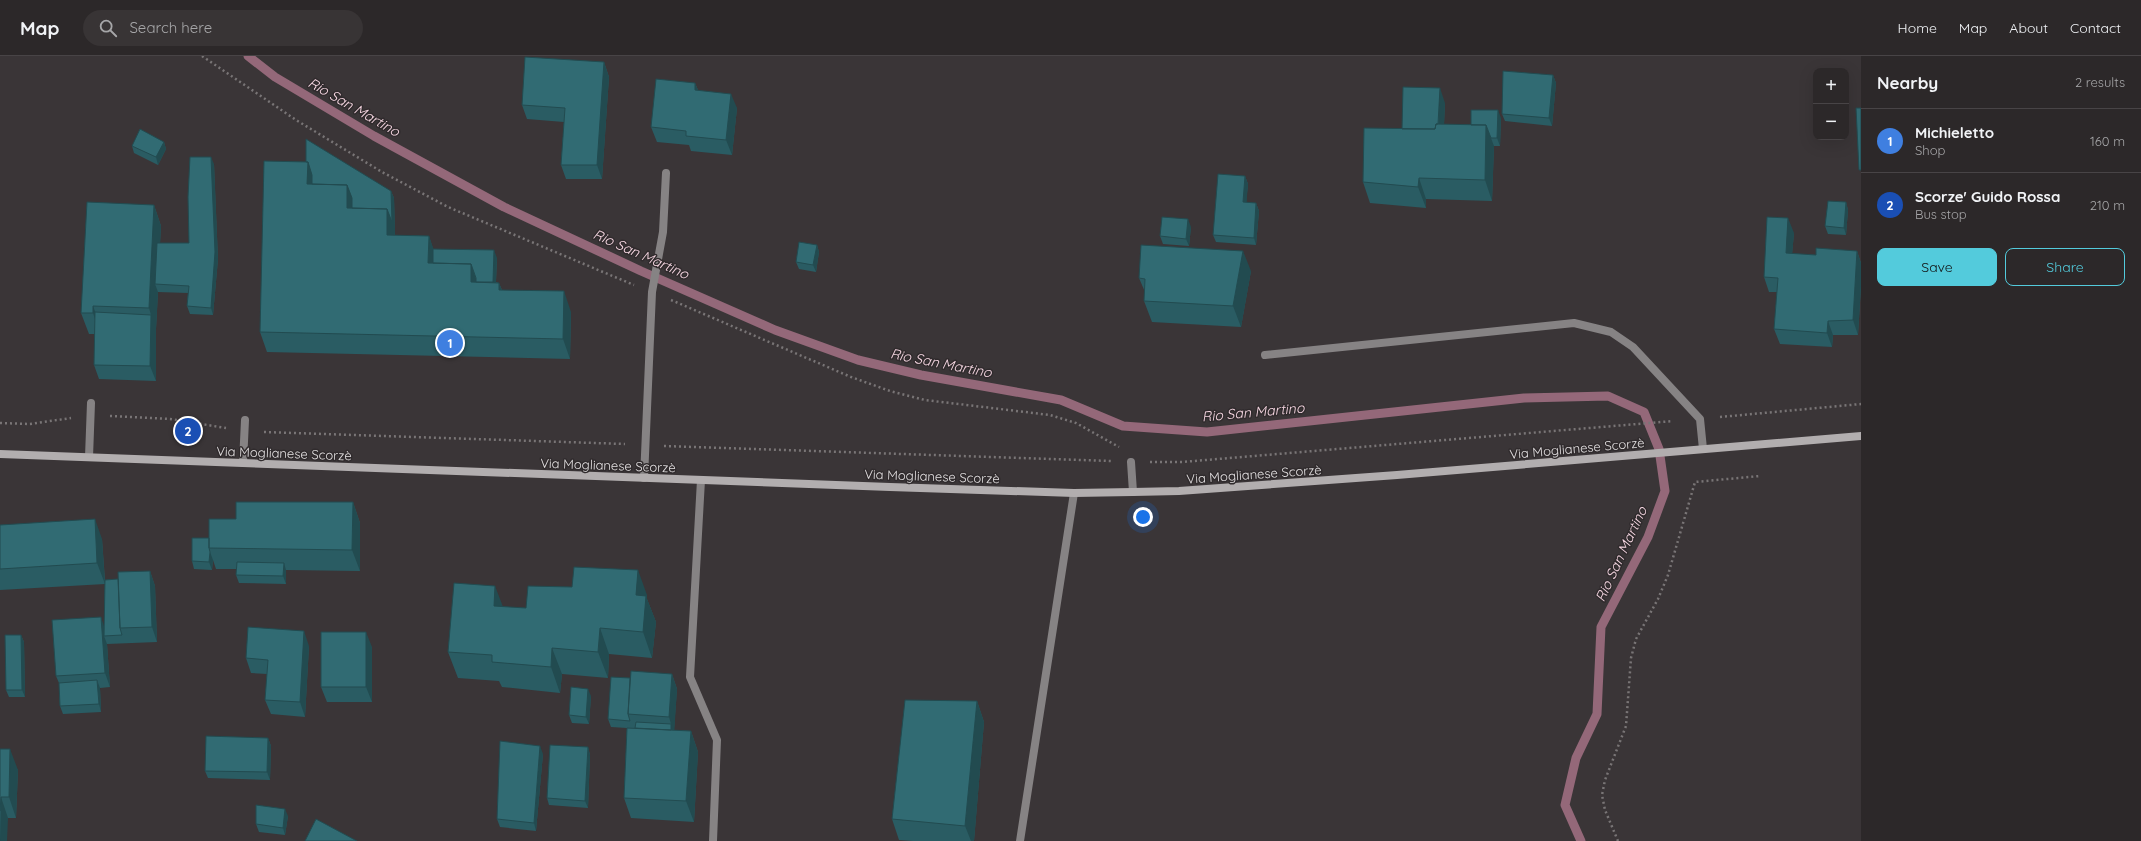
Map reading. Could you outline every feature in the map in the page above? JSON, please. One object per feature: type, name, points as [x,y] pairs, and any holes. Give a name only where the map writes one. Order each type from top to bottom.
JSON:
[{"type":"main road","name":"Via Moglianese Scorzè","points":[[0,454],[1074,493],[1186,491],[1861,436]]},
{"type":"street","points":[[644,478],[654,281],[660,251],[666,173]]},
{"type":"street","points":[[1265,355],[1574,322],[1611,332],[1633,347],[1700,419],[1703,449]]},
{"type":"street","points":[[89,457],[91,403]]},
{"type":"street","points":[[243,463],[245,420]]},
{"type":"street","points":[[1131,462],[1133,492]]},
{"type":"street","points":[[701,480],[690,677],[717,740],[713,841]]},
{"type":"street","points":[[1020,841],[1074,493]]},
{"type":"path","points":[[1700,419],[1861,404]]},
{"type":"path","points":[[0,423],[30,424],[90,414],[170,419],[244,432],[1131,462],[1190,461],[1668,421]]},
{"type":"path","points":[[1618,841],[1604,810],[1602,795],[1605,780],[1626,726],[1631,658],[1636,639],[1658,599],[1668,575],[1695,482],[1760,476]]},
{"type":"building","points":[[525,57],[604,62],[597,165],[561,165],[565,108],[522,105]]},
{"type":"building","points":[[1503,71],[1553,75],[1549,118],[1502,114]]},
{"type":"building","points":[[656,79],[695,83],[695,90],[731,94],[726,140],[686,136],[686,131],[651,127]]},
{"type":"building","points":[[1403,87],[1440,88],[1438,124],[1436,124],[1435,129],[1402,129]]},
{"type":"building","points":[[1856,108],[1861,108],[1861,170],[1859,170]]},
{"type":"building","points":[[1471,110],[1498,110],[1497,138],[1491,138],[1486,125],[1471,125]]},
{"type":"building","points":[[1436,124],[1486,125],[1485,180],[1419,178],[1418,187],[1363,182],[1364,128],[1435,129]]},
{"type":"building","points":[[140,129],[164,142],[156,157],[132,146]]},
{"type":"building","points":[[306,139],[391,191],[392,222],[387,209],[352,208],[352,198],[347,185],[312,184],[312,175],[308,162],[306,162]]},
{"type":"building","points":[[190,157],[211,157],[215,252],[211,308],[187,306],[189,286],[155,284],[157,243],[189,243],[188,197]]},
{"type":"building","points":[[264,161],[308,162],[307,184],[347,185],[347,208],[387,209],[387,235],[429,236],[428,263],[471,264],[471,282],[499,283],[499,290],[564,291],[563,339],[260,332]]},
{"type":"building","points":[[1218,174],[1245,176],[1243,202],[1256,203],[1254,238],[1213,235]]},
{"type":"building","points":[[1828,201],[1846,202],[1844,228],[1825,226]]},
{"type":"building","points":[[87,202],[154,205],[149,308],[93,306],[93,313],[81,313]]},
{"type":"building","points":[[1162,217],[1188,219],[1186,239],[1160,236]]},
{"type":"building","points":[[1767,217],[1788,218],[1786,253],[1816,255],[1816,248],[1857,251],[1853,320],[1828,321],[1827,333],[1774,329],[1778,278],[1764,277]]},
{"type":"building","points":[[799,242],[817,245],[813,265],[796,262]]},
{"type":"building","points":[[1141,245],[1243,251],[1233,306],[1144,301],[1145,279],[1139,278]]},
{"type":"building","points":[[433,249],[494,250],[493,282],[476,282],[471,264],[433,263]]},
{"type":"building","points":[[95,312],[151,315],[150,366],[94,365]]},
{"type":"building","points":[[236,502],[353,502],[352,550],[209,548],[209,519],[236,519]]},
{"type":"building","points":[[95,519],[97,563],[0,569],[0,525]]},
{"type":"building","points":[[192,538],[209,538],[209,562],[192,561]]},
{"type":"building","points":[[237,562],[284,563],[283,576],[236,575]]},
{"type":"building","points":[[574,567],[638,570],[636,595],[646,596],[643,632],[600,628],[598,652],[552,648],[551,667],[492,662],[492,655],[448,652],[454,583],[495,586],[494,606],[526,608],[528,586],[572,587]]},
{"type":"building","points":[[150,571],[152,627],[120,628],[118,572]]},
{"type":"building","points":[[118,579],[120,628],[122,635],[104,636],[105,580]]},
{"type":"building","points":[[101,617],[105,673],[56,676],[52,620]]},
{"type":"building","points":[[248,627],[304,631],[300,702],[265,700],[268,660],[246,658]]},
{"type":"building","points":[[321,632],[366,632],[366,687],[321,687]]},
{"type":"building","points":[[5,635],[21,635],[22,690],[6,690]]},
{"type":"building","points":[[631,671],[672,674],[669,717],[628,714]]},
{"type":"building","points":[[611,677],[630,678],[628,714],[630,721],[608,719]]},
{"type":"building","points":[[97,680],[99,704],[60,706],[59,683]]},
{"type":"building","points":[[571,687],[588,689],[586,717],[569,715]]},
{"type":"building","points":[[905,700],[977,701],[965,826],[892,819]]},
{"type":"building","points":[[636,722],[671,724],[671,730],[635,728]]},
{"type":"building","points":[[627,728],[691,731],[686,801],[624,798]]},
{"type":"building","points":[[206,736],[268,738],[267,772],[205,771]]},
{"type":"building","points":[[500,741],[540,746],[534,823],[497,819]]},
{"type":"building","points":[[550,745],[588,747],[585,801],[547,798]]},
{"type":"building","points":[[0,749],[10,749],[9,797],[1,797],[0,811]]},
{"type":"building","points":[[256,805],[285,809],[283,828],[256,824]]},
{"type":"building","points":[[316,819],[357,841],[305,841]]},
{"type":"waterway","name":"Rio San Martino","points":[[248,56],[275,77],[374,136],[504,207],[641,271],[775,330],[858,360],[921,375],[1061,400],[1123,426],[1207,432],[1524,398],[1608,396],[1644,412],[1659,449],[1665,491],[1648,537],[1601,627],[1597,714],[1576,758],[1565,805],[1581,841]]},
{"type":"place","name":"Michieletto","points":[[450,343]]},
{"type":"place","name":"Scorze' Guido Rossa","points":[[188,431]]}]
